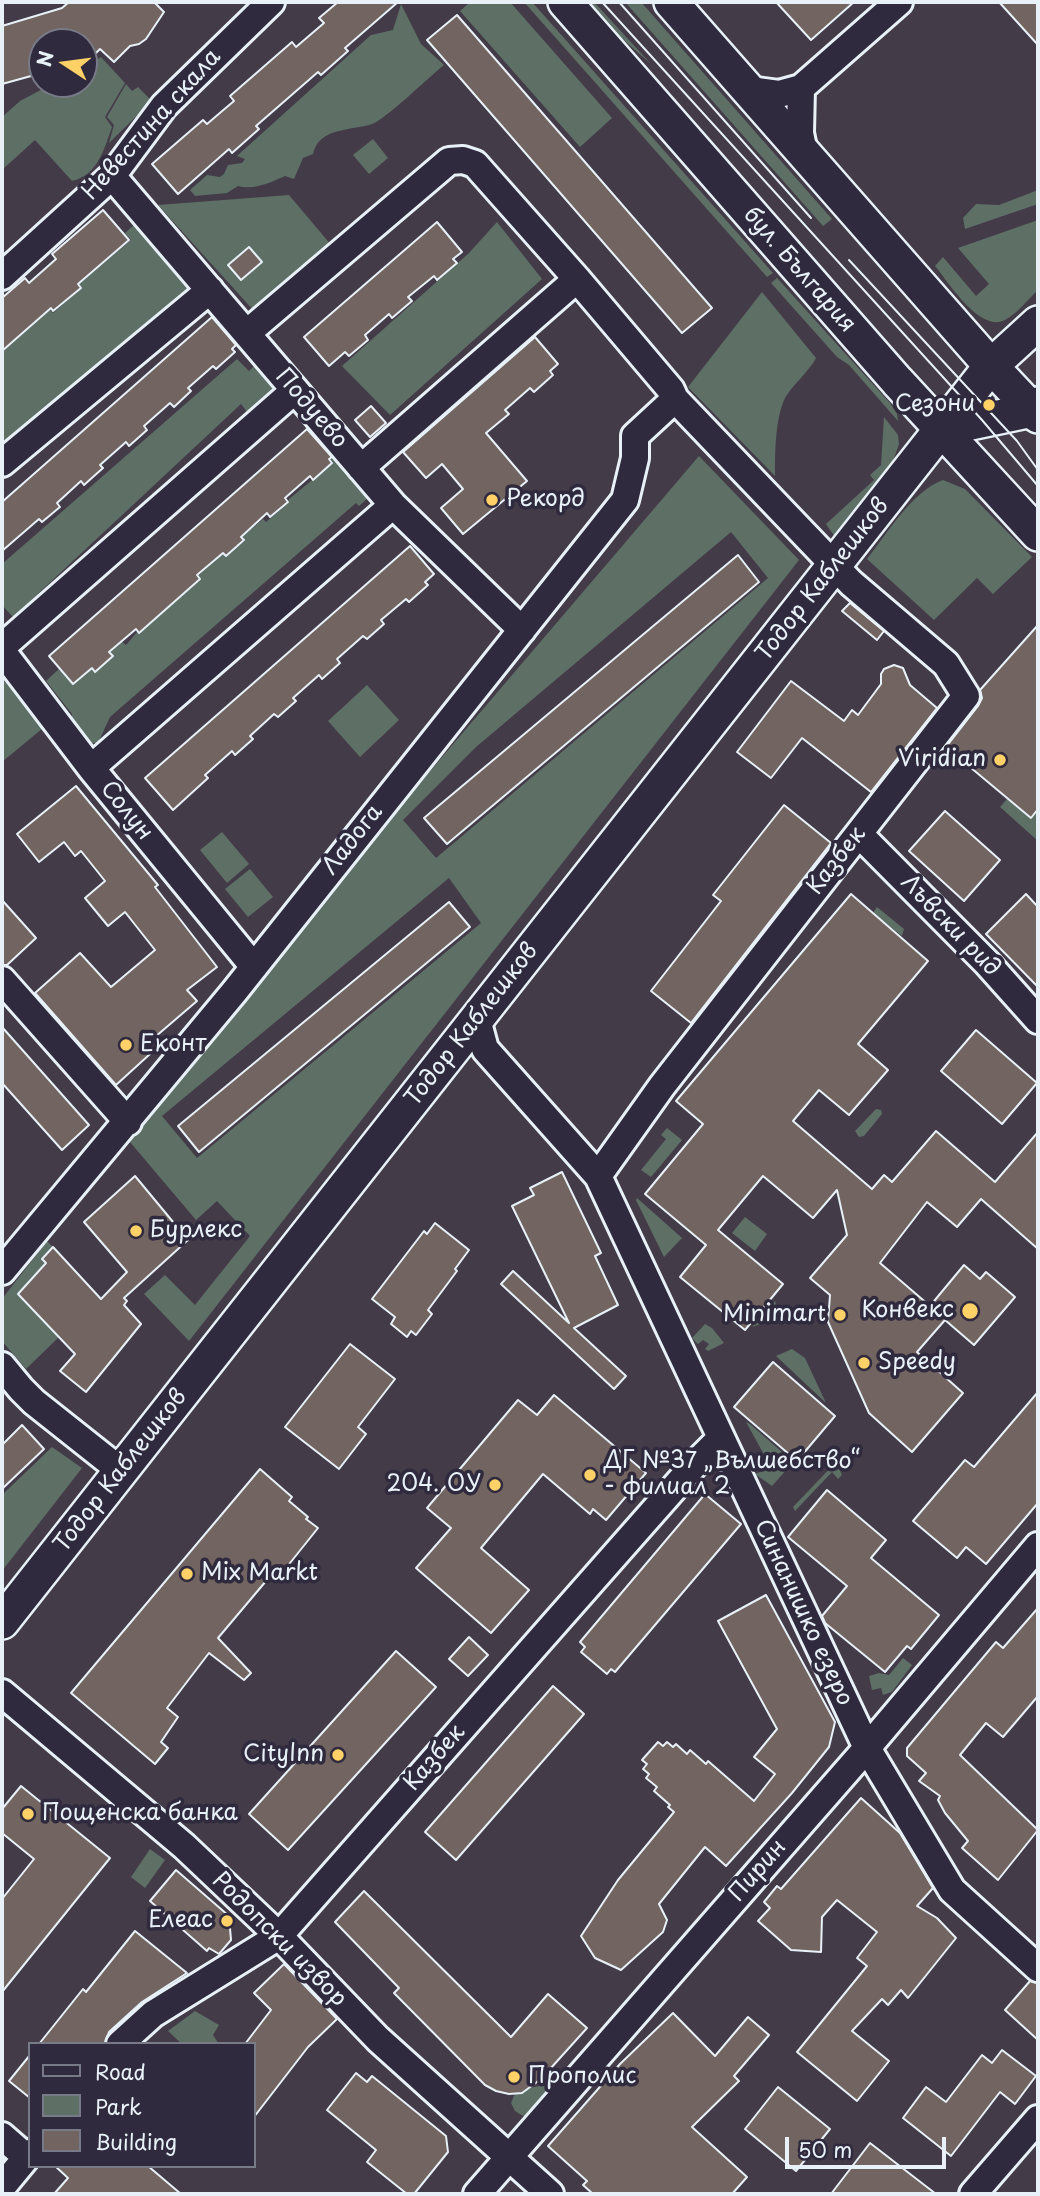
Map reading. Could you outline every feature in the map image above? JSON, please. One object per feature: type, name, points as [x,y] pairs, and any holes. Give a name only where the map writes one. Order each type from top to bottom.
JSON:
[{"type":"main road","name":"бул. България","points":[[565,2],[897,381],[1038,534]]},
{"type":"main road","points":[[671,2],[991,366],[1036,410]]},
{"type":"main road","name":"Тодор Каблешков","points":[[2,1622],[991,366],[1038,323]]},
{"type":"main road","points":[[942,429],[1036,410]]},
{"type":"street","name":"Невестина скала","points":[[2,276],[113,176],[164,106],[271,2]]},
{"type":"street","points":[[749,90],[779,94],[801,88],[899,2]]},
{"type":"street","points":[[801,88],[800,133],[804,153]]},
{"type":"street","points":[[247,333],[449,161],[463,160],[475,164],[577,279],[671,390],[675,399],[834,566]]},
{"type":"street","name":"Подуево","points":[[113,176],[393,505],[523,630]]},
{"type":"street","points":[[361,468],[577,279]]},
{"type":"street","points":[[2,463],[210,290]]},
{"type":"street","points":[[2,649],[295,390]]},
{"type":"street","name":"Ладога","points":[[2,1271],[254,967],[625,500],[635,458],[635,436],[675,399]]},
{"type":"street","points":[[91,768],[393,505]]},
{"type":"street","name":"Казбек","points":[[598,1176],[662,1086],[966,696],[946,664],[834,566]]},
{"type":"street","name":"Солун","points":[[2,649],[91,768],[254,967]]},
{"type":"street","name":"Лъвски рид","points":[[859,834],[987,963],[1038,1020]]},
{"type":"street","points":[[2,980],[128,1122]]},
{"type":"street","name":"Синанишко езеро","points":[[477,1019],[485,1049],[598,1176],[867,1748],[952,1890],[1038,1968]]},
{"type":"street","points":[[2,1366],[11,1397],[121,1471]]},
{"type":"street","name":"Казбек","points":[[122,2042],[153,2014],[279,1936],[561,1614],[721,1438]]},
{"type":"street","name":"Пирин","points":[[477,2194],[867,1748],[1038,1546]]},
{"type":"street","name":"Родопски извор","points":[[2,1693],[184,1846],[279,1936],[378,2039],[550,2194]]},
{"type":"street","points":[[973,2194],[1038,2119]]},
{"type":"street","points":[[2,2136],[28,2155],[2,2187]]},
{"type":"green space","points":[[470,2],[510,2],[612,118],[580,147],[460,11]]},
{"type":"green space","points":[[524,2],[532,2],[773,273],[767,277]]},
{"type":"green space","points":[[582,2],[594,2],[651,64],[586,7]]},
{"type":"green space","points":[[625,2],[641,2],[832,219],[823,226]]},
{"type":"green space","points":[[401,4],[421,44],[444,65],[378,121],[329,134],[322,139],[313,154],[303,158],[294,179],[285,176],[256,186],[238,186],[227,193],[195,196],[190,190],[207,175],[220,177],[228,165],[242,163],[245,159],[237,156],[371,35],[393,30]]},
{"type":"green space","points":[[101,57],[125,83],[105,117],[112,127],[94,167],[81,178],[72,181],[35,140],[2,170],[2,117],[28,97],[98,98],[98,59]]},
{"type":"green space","points":[[126,84],[132,91],[138,87],[152,101],[109,143],[114,125],[107,117]]},
{"type":"green space","points":[[373,139],[388,158],[369,174],[353,155]]},
{"type":"green space","points":[[1038,190],[1038,204],[965,229],[963,218],[976,204],[999,205]]},
{"type":"green space","points":[[289,195],[332,246],[255,312],[158,205]]},
{"type":"green space","points":[[145,215],[209,290],[18,438],[2,441],[2,352],[50,310],[53,313],[82,288],[79,284],[131,240],[125,233]]},
{"type":"green space","points":[[1038,220],[1038,290],[1005,320],[995,322],[976,313],[935,266],[943,257],[976,296],[989,284],[958,248]]},
{"type":"green space","points":[[497,222],[542,279],[390,415],[342,366],[469,253]]},
{"type":"green space","points":[[777,278],[890,403],[898,421],[771,283]]},
{"type":"green space","points":[[762,292],[816,358],[788,393],[782,406],[776,437],[775,476],[688,387]]},
{"type":"green space","points":[[263,357],[290,389],[254,421],[241,404],[13,617],[2,605],[2,564],[237,359],[249,371]]},
{"type":"green space","points":[[884,417],[898,435],[899,444],[892,464],[835,537],[826,524],[874,480],[870,475],[881,465]]},
{"type":"green space","points":[[339,452],[378,489],[359,506],[356,503],[110,717],[98,743],[86,743],[72,726],[72,714],[46,681],[59,669],[73,685],[92,668],[94,671],[113,656],[110,652],[122,642],[126,645],[137,632],[200,579],[198,576],[223,553],[226,557],[245,541],[242,537],[263,519],[266,522],[333,463],[331,459]]},
{"type":"green space","points":[[699,456],[799,560],[189,1341],[144,1294],[165,1275],[195,1305],[250,1236],[217,1201],[196,1220],[130,1142],[396,811]],"holes":[[[731,532],[768,578],[436,858],[403,820],[476,747]],[[449,878],[481,923],[197,1158],[162,1116]]]},
{"type":"green space","points":[[943,480],[965,489],[1032,557],[993,594],[977,578],[934,620],[867,559],[911,503],[921,493]]},
{"type":"green space","points":[[2,661],[49,723],[2,762]]},
{"type":"green space","points":[[367,685],[399,720],[360,757],[328,721]]},
{"type":"green space","points":[[1007,799],[1031,818],[1038,809],[1038,841],[1000,807]]},
{"type":"green space","points":[[222,832],[249,864],[227,883],[200,850]]},
{"type":"green space","points":[[250,869],[273,897],[248,917],[225,889]]},
{"type":"green space","points":[[877,907],[904,929],[902,936],[873,913]]},
{"type":"green space","points":[[876,1109],[881,1110],[882,1114],[864,1136],[859,1137],[855,1131]]},
{"type":"green space","points":[[667,1128],[682,1140],[651,1177],[641,1170],[666,1139],[661,1135]]},
{"type":"green space","points":[[637,1198],[682,1238],[664,1257],[636,1200]]},
{"type":"green space","points":[[745,1217],[767,1234],[755,1251],[732,1233]]},
{"type":"green space","points":[[47,1241],[53,1247],[42,1259],[46,1263],[18,1294],[59,1337],[26,1369],[2,1341],[2,1299]]},
{"type":"green space","points":[[775,1301],[778,1311],[775,1319],[752,1327]]},
{"type":"green space","points":[[705,1324],[712,1328],[724,1343],[708,1351],[705,1349],[709,1344],[703,1340],[698,1344],[692,1338]]},
{"type":"green space","points":[[792,1349],[805,1358],[826,1403],[776,1356]]},
{"type":"green space","points":[[746,1422],[750,1424],[783,1453],[767,1460]]},
{"type":"green space","points":[[52,1447],[82,1468],[2,1571],[2,1495]]},
{"type":"green space","points":[[836,1462],[842,1475],[838,1479],[832,1472],[795,1511],[793,1507]]},
{"type":"green space","points":[[780,1464],[789,1467],[772,1486],[755,1474]]},
{"type":"green space","points":[[903,1658],[912,1665],[892,1692],[883,1695],[881,1688],[872,1690],[869,1676],[879,1673],[889,1675]]},
{"type":"green space","points":[[150,1849],[165,1860],[145,1888],[131,1877]]},
{"type":"green space","points":[[195,2011],[219,2025],[213,2035],[218,2042],[180,2042],[168,2031]]},
{"type":"green space","points":[[550,2079],[554,2083],[530,2112],[523,2116],[515,2111],[511,2103],[516,2091],[539,2086]]},
{"type":"building","points":[[69,2],[154,2],[164,12],[146,39],[130,46],[114,62],[100,49],[98,51],[98,28],[28,28],[28,77],[2,84],[2,26],[62,8]]},
{"type":"building","points":[[338,2],[398,2],[345,48],[348,51],[321,75],[318,72],[256,126],[259,129],[232,153],[229,149],[178,194],[152,164],[203,120],[207,124],[234,101],[230,96],[292,42],[296,47],[324,23],[319,18]]},
{"type":"building","points":[[776,2],[854,2],[811,40]]},
{"type":"building","points":[[999,2],[1038,2],[1038,45]]},
{"type":"building","points":[[457,15],[712,308],[682,333],[427,40]]},
{"type":"building","points":[[103,210],[129,240],[78,284],[81,288],[53,311],[51,308],[2,351],[2,298],[25,278],[29,283],[56,259],[52,254]]},
{"type":"building","points":[[437,222],[462,252],[453,259],[457,263],[437,280],[434,276],[408,297],[412,301],[392,318],[389,314],[365,335],[368,340],[349,356],[345,352],[329,366],[304,337]]},
{"type":"building","points":[[249,247],[262,262],[241,280],[228,265]]},
{"type":"building","points":[[212,317],[236,345],[232,349],[235,352],[216,369],[213,366],[188,388],[191,391],[174,407],[170,403],[144,426],[147,430],[129,446],[126,442],[100,465],[103,468],[84,485],[81,481],[57,503],[60,507],[42,522],[39,519],[2,551],[2,502]]},
{"type":"building","points":[[535,337],[558,364],[550,371],[553,375],[534,392],[530,388],[505,410],[509,414],[486,433],[527,481],[463,534],[441,508],[463,489],[442,464],[426,478],[403,452]]},
{"type":"building","points":[[371,406],[386,423],[370,437],[355,420]]},
{"type":"building","points":[[307,429],[332,457],[329,459],[332,463],[313,480],[310,476],[285,498],[288,502],[270,517],[267,513],[241,537],[244,540],[226,556],[223,553],[197,575],[200,579],[139,633],[136,629],[109,652],[113,656],[95,672],[92,668],[73,684],[49,656]]},
{"type":"building","points":[[410,546],[434,574],[425,582],[428,585],[409,602],[406,599],[381,620],[384,624],[367,639],[363,636],[337,659],[340,663],[322,679],[319,675],[293,698],[296,701],[278,717],[274,714],[250,736],[253,739],[235,755],[232,751],[205,775],[208,778],[173,810],[145,778]]},
{"type":"building","points":[[738,555],[759,582],[447,844],[424,818]]},
{"type":"building","points":[[850,603],[884,631],[877,640],[842,611]]},
{"type":"building","name":"Viridian","points":[[1038,625],[1038,809],[1031,818],[946,747],[978,706],[982,698],[980,690]]},
{"type":"building","points":[[894,665],[903,668],[910,685],[937,708],[871,792],[802,738],[771,778],[737,752],[791,681],[844,721],[852,710],[858,715],[881,684],[884,669]]},
{"type":"building","points":[[76,786],[158,885],[155,887],[217,967],[187,990],[197,1001],[155,1037],[161,1044],[116,1085],[35,993],[80,953],[111,987],[155,950],[125,912],[108,926],[85,898],[105,881],[81,851],[75,856],[64,842],[39,862],[17,834]]},
{"type":"building","points":[[784,805],[831,843],[691,1023],[651,991],[721,901],[713,895]]},
{"type":"building","points":[[945,811],[1000,860],[964,901],[909,851]]},
{"type":"building","points":[[851,894],[928,961],[858,1044],[888,1070],[849,1115],[819,1090],[793,1121],[872,1189],[884,1175],[892,1182],[936,1131],[995,1182],[1038,1132],[1038,1249],[981,1199],[957,1227],[927,1202],[880,1263],[930,1306],[964,1265],[980,1279],[986,1272],[1015,1297],[974,1345],[945,1320],[917,1352],[963,1393],[912,1452],[869,1413],[828,1322],[830,1295],[810,1278],[847,1235],[837,1190],[813,1218],[763,1176],[718,1230],[783,1284],[745,1330],[680,1277],[706,1245],[645,1194],[703,1124],[676,1101]]},
{"type":"building","points":[[1026,894],[1038,907],[1038,987],[986,934]]},
{"type":"building","points":[[2,900],[36,938],[7,965],[2,965]]},
{"type":"building","points":[[449,902],[470,927],[199,1152],[178,1126]]},
{"type":"building","points":[[2,1027],[89,1125],[62,1150],[2,1083]]},
{"type":"building","points":[[976,1030],[1037,1083],[1002,1124],[941,1071]]},
{"type":"building","points":[[562,1172],[601,1253],[595,1256],[618,1305],[574,1328],[626,1376],[614,1389],[501,1284],[513,1271],[569,1323],[512,1206],[534,1195],[530,1188]]},
{"type":"building","points":[[135,1176],[188,1240],[124,1298],[127,1301],[124,1305],[141,1324],[86,1392],[60,1371],[75,1354],[18,1294],[46,1263],[42,1259],[53,1247],[101,1299],[127,1272],[84,1222]]},
{"type":"building","points":[[435,1223],[469,1250],[428,1310],[432,1314],[416,1335],[411,1331],[407,1337],[391,1324],[395,1317],[372,1299],[424,1231],[427,1234]]},
{"type":"building","points":[[350,1344],[395,1379],[358,1427],[366,1434],[339,1469],[285,1427]]},
{"type":"building","points":[[773,1362],[835,1416],[797,1461],[734,1407]]},
{"type":"building","points":[[1038,1392],[1038,1503],[986,1564],[966,1547],[957,1558],[913,1521],[965,1460],[974,1467]]},
{"type":"building","points":[[554,1395],[646,1473],[606,1520],[593,1509],[590,1514],[543,1474],[481,1548],[529,1590],[491,1633],[416,1568],[451,1528],[427,1508],[518,1400],[537,1415]]},
{"type":"building","points":[[22,1425],[44,1449],[2,1489],[2,1445]]},
{"type":"building","points":[[260,1469],[292,1497],[289,1501],[318,1528],[282,1573],[277,1568],[218,1638],[251,1673],[244,1680],[209,1653],[167,1708],[178,1717],[161,1742],[168,1748],[155,1764],[71,1693]]},
{"type":"building","points":[[827,1490],[886,1540],[871,1558],[939,1615],[911,1649],[907,1646],[885,1672],[825,1623],[822,1616],[847,1586],[788,1537]]},
{"type":"building","points":[[705,1494],[741,1524],[615,1672],[611,1669],[607,1674],[581,1652],[585,1647],[580,1642]]},
{"type":"building","points":[[766,1595],[835,1722],[829,1747],[792,1793],[726,1866],[705,1847],[659,1904],[667,1920],[663,1932],[621,1970],[595,1958],[581,1936],[618,1880],[674,1812],[654,1791],[657,1787],[646,1778],[649,1774],[643,1769],[647,1764],[642,1760],[658,1742],[663,1746],[667,1742],[673,1747],[676,1744],[687,1754],[690,1750],[706,1764],[708,1761],[754,1801],[775,1774],[754,1757],[777,1729],[718,1621]]},
{"type":"building","points":[[1038,1608],[1038,1696],[1003,1737],[986,1723],[960,1755],[1038,1830],[998,1880],[962,1848],[968,1841],[945,1813],[938,1800],[940,1796],[919,1781],[926,1773],[907,1756],[907,1748],[996,1642],[1003,1648]]},
{"type":"building","points":[[469,1637],[488,1655],[468,1676],[449,1659]]},
{"type":"building","points":[[396,1651],[436,1687],[288,1850],[249,1814]]},
{"type":"building","points":[[553,1686],[584,1714],[456,1860],[425,1832]]},
{"type":"building","points":[[21,1786],[110,1858],[2,1992],[2,1899],[34,1859],[2,1833],[2,1809]]},
{"type":"building","points":[[861,1798],[900,1833],[933,1888],[917,1906],[937,1918],[956,1938],[908,1998],[901,1990],[888,2005],[882,1999],[852,2031],[889,2061],[857,2101],[797,2052],[867,1966],[857,1958],[877,1932],[837,1900],[822,1917],[821,1952],[791,1950],[758,1921],[770,1908],[764,1902],[777,1886],[781,1889]]},
{"type":"building","points":[[176,1870],[229,1916],[231,1940],[219,1954],[209,1948],[207,1951],[150,1901]]},
{"type":"building","points":[[364,1891],[511,2037],[548,1994],[587,2028],[541,2079],[522,2093],[509,2094],[485,2085],[394,1993],[399,1988],[335,1922]]},
{"type":"building","points":[[135,1931],[187,1973],[142,2002],[109,2032],[106,2042],[41,2042],[83,1989],[86,1992]]},
{"type":"building","points":[[284,1964],[337,2019],[308,2047],[256,2114],[256,2042],[247,2042],[271,2010],[254,1993]]},
{"type":"building","points":[[1030,1981],[1038,1983],[1038,2040],[1005,2010]]},
{"type":"building","points":[[673,2013],[715,2056],[748,2017],[769,2035],[734,2076],[739,2081],[692,2127],[747,2177],[732,2194],[593,2194],[583,2185],[587,2181],[548,2146],[620,2064]]},
{"type":"building","points":[[1002,2050],[1036,2076],[1015,2104],[1000,2092],[951,2156],[903,2118],[926,2087],[946,2102],[982,2055],[992,2063]]},
{"type":"building","points":[[28,2057],[28,2096],[9,2081]]},
{"type":"building","points":[[356,2073],[367,2082],[372,2076],[446,2136],[448,2152],[414,2194],[407,2194],[367,2162],[376,2150],[327,2110]]},
{"type":"building","points":[[778,2087],[830,2129],[796,2171],[745,2129]]},
{"type":"building","points":[[870,2143],[936,2194],[831,2194]]},
{"type":"building","points":[[57,2168],[150,2168],[181,2194],[54,2194],[68,2178]]},
{"type":"tram line","points":[[602,2],[982,420],[1038,486]]},
{"type":"tram line","points":[[619,2],[811,218]]},
{"type":"tram line","points":[[849,260],[1017,441],[1038,470]]},
{"type":"place","name":"Сезони","points":[[989,405]]},
{"type":"place","name":"Рекорд","points":[[492,500]]},
{"type":"place","name":"Viridian","points":[[1000,760]]},
{"type":"place","name":"Еконт","points":[[126,1045]]},
{"type":"place","name":"Бурлекс","points":[[136,1231]]},
{"type":"place","name":"Конвекс","points":[[970,1311]]},
{"type":"place","name":"Minimart","points":[[840,1315]]},
{"type":"place","name":"Speedy","points":[[864,1363]]},
{"type":"place","name":"ДГ №37 „Вълшебство“ - филиал 2","points":[[590,1475]]},
{"type":"place","name":"204. ОУ","points":[[495,1485]]},
{"type":"place","name":"Mix Markt","points":[[187,1574]]},
{"type":"place","name":"CityInn","points":[[338,1755]]},
{"type":"place","name":"Пощенска банка","points":[[28,1814]]},
{"type":"place","name":"Елеас","points":[[227,1921]]},
{"type":"place","name":"Прополис","points":[[514,2077]]}]
